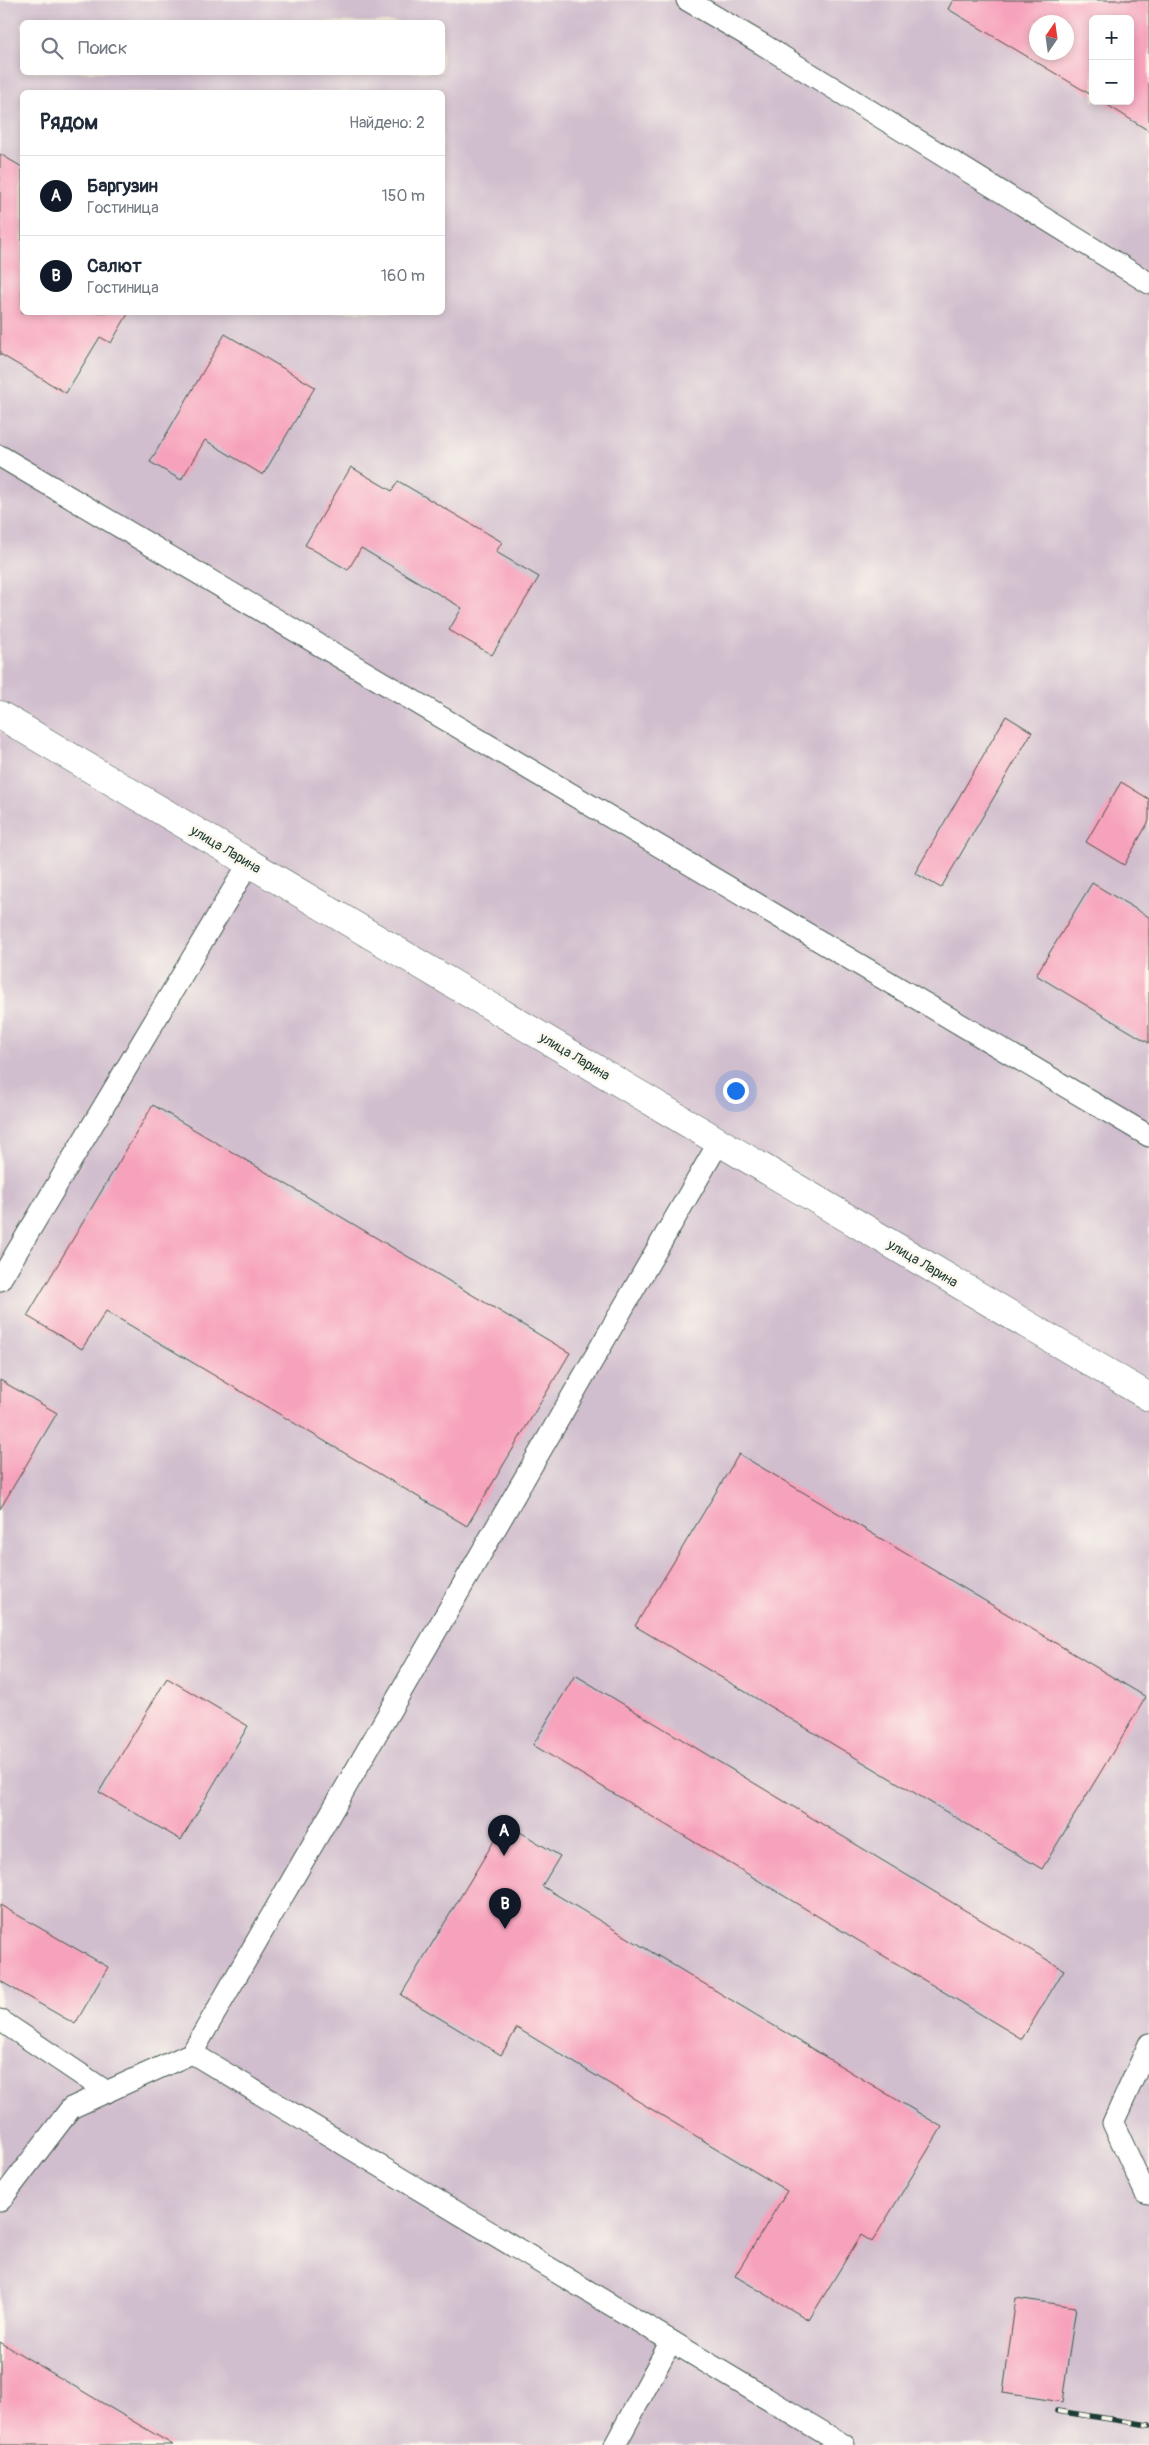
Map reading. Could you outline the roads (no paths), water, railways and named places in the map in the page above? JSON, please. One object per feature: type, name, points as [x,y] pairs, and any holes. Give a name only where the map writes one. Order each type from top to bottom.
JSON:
[{"type":"street","name":"улица Ларина","points":[[0,715],[1149,1397]]},
{"type":"lane","points":[[686,0],[762,44],[1149,283]]},
{"type":"lane","points":[[0,456],[1149,1136]]},
{"type":"lane","points":[[0,1280],[249,863]]},
{"type":"lane","points":[[0,2201],[72,2108],[192,2053],[719,1142]]},
{"type":"lane","points":[[0,2020],[107,2092]]},
{"type":"lane","points":[[1149,2044],[1112,2123],[1145,2192],[1149,2193]]},
{"type":"lane","points":[[192,2053],[844,2445]]},
{"type":"lane","points":[[615,2445],[671,2341]]},
{"type":"railway","points":[[1057,2411],[1149,2425]]},
{"type":"place","name":"Баргузин","points":[[504,1856]]},
{"type":"place","name":"Салют","points":[[505,1929]]}]
